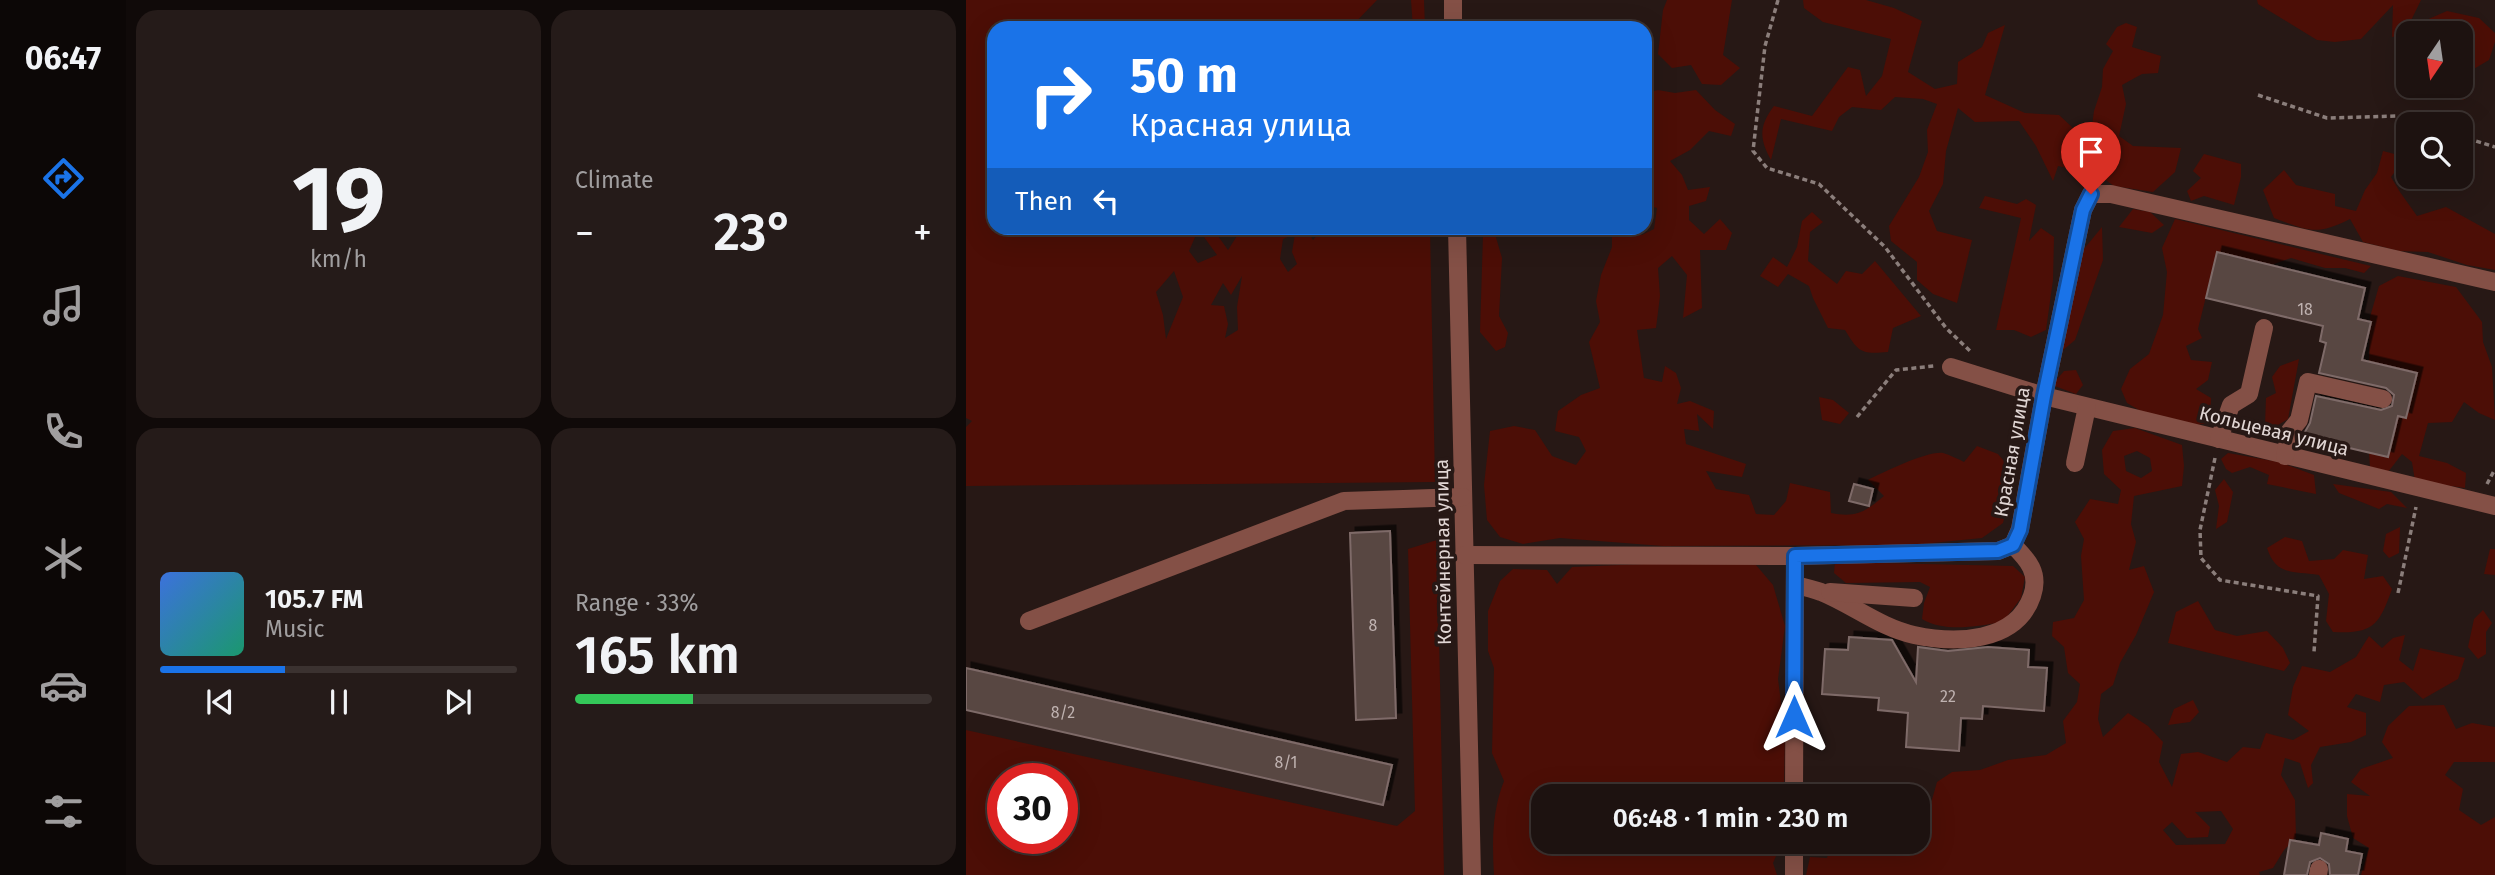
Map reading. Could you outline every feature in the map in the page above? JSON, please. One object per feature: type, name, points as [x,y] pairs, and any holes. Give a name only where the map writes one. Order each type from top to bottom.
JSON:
[{"type":"street","points":[[1453,0],[1453,21]]},
{"type":"street","name":"Красная улица","points":[[1464,555],[1795,556],[1998,551],[2013,545],[2020,530],[2044,396],[2083,210],[2091,194],[2111,194],[2495,282]]},
{"type":"street","name":"Контейнерная улица","points":[[1457,235],[1472,875]]},
{"type":"street","points":[[2219,439],[2231,405],[2249,394],[2264,327]]},
{"type":"street","name":"Кольцевая улица","points":[[1951,366],[2044,396],[2495,506]]},
{"type":"street","points":[[2285,456],[2290,431],[2300,420],[2308,382],[2383,399]]},
{"type":"street","points":[[2075,463],[2087,407]]},
{"type":"street","points":[[1029,621],[1344,501],[1463,497]]},
{"type":"street","points":[[1819,591],[1877,621],[1913,635],[1966,639],[1989,637],[2021,615],[2032,597],[2035,580],[2031,563],[2013,545]]},
{"type":"street","points":[[1794,784],[1795,556]]},
{"type":"street","points":[[1795,585],[1819,591],[1914,598]]},
{"type":"street","points":[[1794,854],[1794,875]]},
{"type":"path","points":[[1778,0],[1765,46],[1753,150],[1767,168],[1819,184],[1885,247],[1946,328],[1961,340],[1993,380]]},
{"type":"path","points":[[2258,95],[2327,118],[2396,116]]},
{"type":"path","points":[[2473,140],[2495,146]]},
{"type":"path","points":[[1857,417],[1896,370],[1923,365],[1951,366]]},
{"type":"path","points":[[2219,439],[2200,530],[2201,558],[2220,580],[2318,596],[2314,652]]},
{"type":"path","points":[[2398,593],[2420,488]]},
{"type":"shaded area","points":[[966,0],[1377,0],[1357,21],[987,21],[987,235],[1196,235],[1189,251],[1198,263],[1217,255],[1204,237],[1206,235],[1217,235],[1228,250],[1237,235],[1293,235],[1283,239],[1280,259],[1288,272],[1297,264],[1292,252],[1295,235],[1310,235],[1313,240],[1318,235],[1430,235],[1435,482],[966,486],[966,427],[972,421],[966,418]],"holes":[[[1174,271],[1183,297],[1166,339],[1156,292]],[[1242,276],[1237,307],[1238,330],[1225,338],[1228,324],[1224,306],[1211,305],[1223,283],[1231,295]]]},
{"type":"shaded area","points":[[1411,0],[1424,0],[1425,21],[1412,21]]},
{"type":"shaded area","points":[[1667,0],[1732,0],[1723,55],[1740,68],[1721,85],[1702,84],[1691,65],[1672,68],[1658,54],[1663,10]]},
{"type":"shaded area","points":[[1803,0],[1866,0],[1894,8],[1922,21],[1908,72],[1935,89],[1957,84],[1958,62],[1982,47],[1988,33],[2005,25],[1985,95],[2025,113],[2059,115],[2073,128],[2075,154],[2071,169],[2058,166],[2053,181],[2036,146],[2019,121],[1975,122],[1958,108],[1946,151],[1943,184],[1929,211],[1937,231],[1972,240],[1957,303],[1933,294],[1917,280],[1917,262],[1891,241],[1889,226],[1919,177],[1928,152],[1927,130],[1937,104],[1923,99],[1895,97],[1881,110],[1852,107],[1839,117],[1832,131],[1781,119],[1771,160],[1762,132],[1774,106],[1812,116],[1848,67],[1860,70],[1866,96],[1882,76],[1891,39],[1823,22],[1804,8]]},
{"type":"shaded area","points":[[2257,0],[2421,0],[2411,21],[2396,21],[2396,36],[2392,37],[2393,5],[2361,39],[2335,42],[2317,40],[2258,4]]},
{"type":"shaded area","points":[[2447,11],[2479,18],[2495,33],[2489,60],[2473,69],[2473,21],[2424,21]]},
{"type":"shaded area","points":[[2126,23],[2137,27],[2132,47],[2161,56],[2158,73],[2142,74],[2122,85],[2126,104],[2119,136],[2133,146],[2181,148],[2175,172],[2153,192],[2114,186],[2093,171],[2090,140],[2094,111],[2102,87],[2103,69],[2113,51],[2106,44],[2117,27]]},
{"type":"shaded area","points":[[1696,90],[1715,110],[1735,124],[1731,136],[1709,131],[1690,150],[1670,161],[1682,175],[1688,190],[1710,187],[1706,201],[1689,206],[1689,220],[1704,234],[1720,219],[1732,233],[1726,250],[1700,250],[1702,308],[1683,318],[1687,275],[1672,256],[1658,268],[1660,296],[1656,328],[1637,330],[1644,378],[1662,382],[1665,366],[1676,373],[1681,388],[1677,404],[1690,401],[1714,411],[1713,429],[1697,414],[1699,431],[1684,429],[1686,444],[1746,464],[1742,477],[1706,471],[1716,489],[1749,495],[1756,514],[1774,515],[1786,501],[1790,483],[1830,492],[1831,513],[1854,514],[1865,510],[1884,496],[1868,480],[1936,453],[1943,453],[1964,462],[1977,446],[1998,454],[2015,474],[2003,523],[1982,538],[1912,545],[1663,546],[1560,538],[1523,544],[1500,537],[1487,520],[1484,485],[1490,431],[1514,426],[1535,430],[1552,456],[1576,465],[1586,451],[1579,437],[1555,431],[1558,411],[1581,395],[1600,388],[1589,342],[1600,322],[1596,301],[1601,275],[1612,247],[1612,235],[1652,235],[1654,229],[1657,208],[1652,207],[1652,91],[1675,93]]},
{"type":"shaded area","points":[[2383,151],[2396,154],[2396,170],[2391,177],[2396,189],[2417,216],[2446,207],[2495,234],[2495,270],[2467,265],[2428,252],[2399,251],[2363,242],[2350,219],[2320,230],[2304,229],[2274,218],[2263,190],[2284,170],[2296,185],[2335,194],[2335,206],[2356,211],[2365,190],[2377,173]]},
{"type":"shaded area","points":[[2204,154],[2241,164],[2241,177],[2234,205],[2204,196],[2191,201],[2187,191],[2201,178],[2193,171]]},
{"type":"shaded area","points":[[1985,196],[2017,204],[2026,199],[2036,205],[2029,241],[2041,228],[2054,237],[2053,280],[2046,330],[2031,337],[2014,330],[1996,330],[2021,218],[1979,208]]},
{"type":"shaded area","points":[[2133,209],[2150,212],[2164,225],[2152,233],[2119,227]]},
{"type":"shaded area","points":[[1812,212],[1823,222],[1810,232],[1808,261],[1837,284],[1846,271],[1862,274],[1875,261],[1921,316],[1893,328],[1888,352],[1866,352],[1858,348],[1845,330],[1828,328],[1809,286],[1788,274],[1778,287],[1760,276],[1773,257],[1787,267],[1797,247],[1802,221]]},
{"type":"shaded area","points":[[2175,219],[2371,266],[2364,273],[2345,268],[2325,268],[2291,258],[2271,265],[2217,252],[2198,329],[2202,338],[2186,346],[2191,360],[2212,362],[2208,380],[2196,389],[2211,398],[2210,422],[2194,426],[2144,413],[2127,403],[2121,389],[2130,369],[2149,354],[2163,315],[2167,272],[2162,248]]},
{"type":"shaded area","points":[[2102,227],[2103,260],[2075,340],[2062,351],[2084,249]]},
{"type":"shaded area","points":[[1483,235],[1495,235],[1502,258],[1499,316],[1508,333],[1505,347],[1496,351],[1480,332]]},
{"type":"shaded area","points":[[2398,276],[2456,287],[2482,322],[2483,342],[2492,367],[2495,420],[2464,402],[2452,422],[2428,423],[2419,456],[2447,463],[2466,473],[2465,488],[2415,481],[2412,462],[2402,454],[2388,472],[2370,467],[2369,453],[2388,457],[2398,416],[2406,418],[2417,373],[2369,361],[2370,317],[2379,286]]},
{"type":"shaded area","points":[[2299,359],[2288,419],[2273,428],[2265,426],[2266,398],[2276,393],[2272,377],[2280,366]]},
{"type":"shaded area","points":[[2076,370],[2083,385],[2076,394],[2052,385],[2064,371]]},
{"type":"shaded area","points":[[1819,397],[1833,400],[1849,413],[1840,424],[1822,420]]},
{"type":"shaded area","points":[[2135,428],[2182,445],[2182,486],[2134,496],[2131,524],[2136,542],[2129,570],[2144,566],[2154,592],[2136,635],[2120,663],[2113,685],[2101,694],[2098,719],[2103,737],[2128,713],[2148,726],[2163,742],[2159,762],[2172,787],[2181,754],[2198,752],[2227,762],[2243,747],[2260,749],[2266,733],[2293,740],[2309,731],[2288,715],[2293,687],[2302,666],[2330,672],[2356,657],[2369,636],[2382,648],[2393,638],[2405,635],[2399,660],[2413,671],[2420,648],[2465,658],[2458,679],[2423,699],[2404,682],[2384,685],[2380,702],[2356,694],[2347,707],[2366,713],[2366,735],[2351,742],[2320,747],[2311,765],[2313,783],[2308,788],[2300,763],[2285,758],[2281,775],[2295,800],[2296,838],[2284,850],[2273,868],[2259,872],[2260,875],[1806,875],[1810,857],[1827,858],[1828,854],[1930,854],[1930,806],[1937,782],[1952,772],[1980,770],[2008,760],[2046,755],[2066,743],[2063,721],[2077,702],[2080,684],[2068,673],[2064,647],[2052,636],[2053,622],[2074,618],[2084,600],[2081,556],[2084,539],[2075,522],[2090,499],[2118,504],[2121,490],[2104,474],[2102,450],[2113,431]],"holes":[[[2137,451],[2150,458],[2152,471],[2141,478],[2126,471],[2124,456]],[[2221,811],[2233,829],[2225,844],[2176,845],[2163,830],[2172,822],[2187,838],[2208,837],[2210,827],[2195,812]]]},
{"type":"shaded area","points":[[2228,453],[2279,462],[2314,475],[2316,494],[2267,484],[2269,475],[2250,467],[2232,473],[2226,469],[2221,459]]},
{"type":"shaded area","points":[[2224,479],[2233,492],[2227,522],[2216,529],[2219,506],[2215,490]]},
{"type":"shaded area","points":[[2333,484],[2391,492],[2407,508],[2387,504],[2379,509],[2339,493]]},
{"type":"shaded area","points":[[2400,527],[2399,553],[2389,558],[2383,551],[2386,534]]},
{"type":"shaded area","points":[[2285,537],[2302,541],[2309,561],[2334,559],[2343,550],[2368,555],[2364,579],[2383,576],[2392,589],[2383,611],[2373,625],[2358,631],[2333,632],[2326,621],[2329,594],[2319,575],[2287,571],[2271,557],[2267,548]]},
{"type":"shaded area","points":[[1437,540],[1444,875],[966,875],[966,730],[1397,826],[1415,811],[1408,549]]},
{"type":"shaded area","points":[[2490,549],[2495,549],[2495,575],[2484,574]]},
{"type":"shaded area","points":[[1717,561],[1756,565],[1773,585],[1785,626],[1778,679],[1785,735],[1784,784],[1531,784],[1531,854],[1777,854],[1773,863],[1777,875],[1494,875],[1494,827],[1504,781],[1492,753],[1494,668],[1488,651],[1488,611],[1500,581],[1513,569],[1547,570],[1557,584],[1572,567]]},
{"type":"shaded area","points":[[1835,562],[2013,566],[2025,577],[2021,598],[2003,622],[1951,627],[1922,619],[1930,587],[1920,582],[1846,583],[1834,573]]},
{"type":"shaded area","points":[[2198,601],[2215,630],[2237,636],[2267,631],[2283,648],[2290,663],[2284,671],[2168,643],[2176,612]]},
{"type":"shaded area","points":[[2483,610],[2492,623],[2486,632],[2486,654],[2478,659],[2468,647],[2474,619]]},
{"type":"shaded area","points":[[2193,700],[2199,712],[2190,722],[2168,725],[2174,709]]},
{"type":"shaded area","points":[[2444,705],[2456,729],[2472,723],[2495,727],[2495,762],[2454,762],[2445,775],[2463,789],[2459,810],[2481,825],[2495,817],[2495,875],[2361,875],[2369,848],[2353,838],[2347,816],[2347,794],[2370,796],[2351,782],[2361,769],[2393,758],[2382,742],[2388,726],[2409,706]]},
{"type":"building","points":[[2217,252],[2365,288],[2358,319],[2371,322],[2362,360],[2417,373],[2406,418],[2398,416],[2388,457],[2302,437],[2310,423],[2316,396],[2381,410],[2392,406],[2394,395],[2386,388],[2319,373],[2326,343],[2320,341],[2323,326],[2206,298]]},
{"type":"building","points":[[1854,484],[1873,489],[1869,506],[1849,501]]},
{"type":"building","points":[[1390,531],[1396,718],[1356,720],[1350,533]]},
{"type":"building","points":[[1849,637],[1892,640],[1916,682],[1918,647],[1948,651],[1988,647],[2029,650],[2028,667],[2047,668],[2044,711],[1983,706],[1982,719],[1961,718],[1959,751],[1906,747],[1908,713],[1878,710],[1879,698],[1822,694],[1825,649],[1848,650]]},
{"type":"building","points":[[966,668],[1392,765],[1383,805],[966,710]]},
{"type":"building","points":[[2321,833],[2348,839],[2346,851],[2362,854],[2358,875],[2330,875],[2329,864],[2320,858],[2310,862],[2307,875],[2284,875],[2290,840],[2319,845]]},
{"type":"route","points":[[1794,717],[1795,556],[1998,551],[2013,545],[2020,530],[2044,396],[2083,210],[2091,194]]}]
